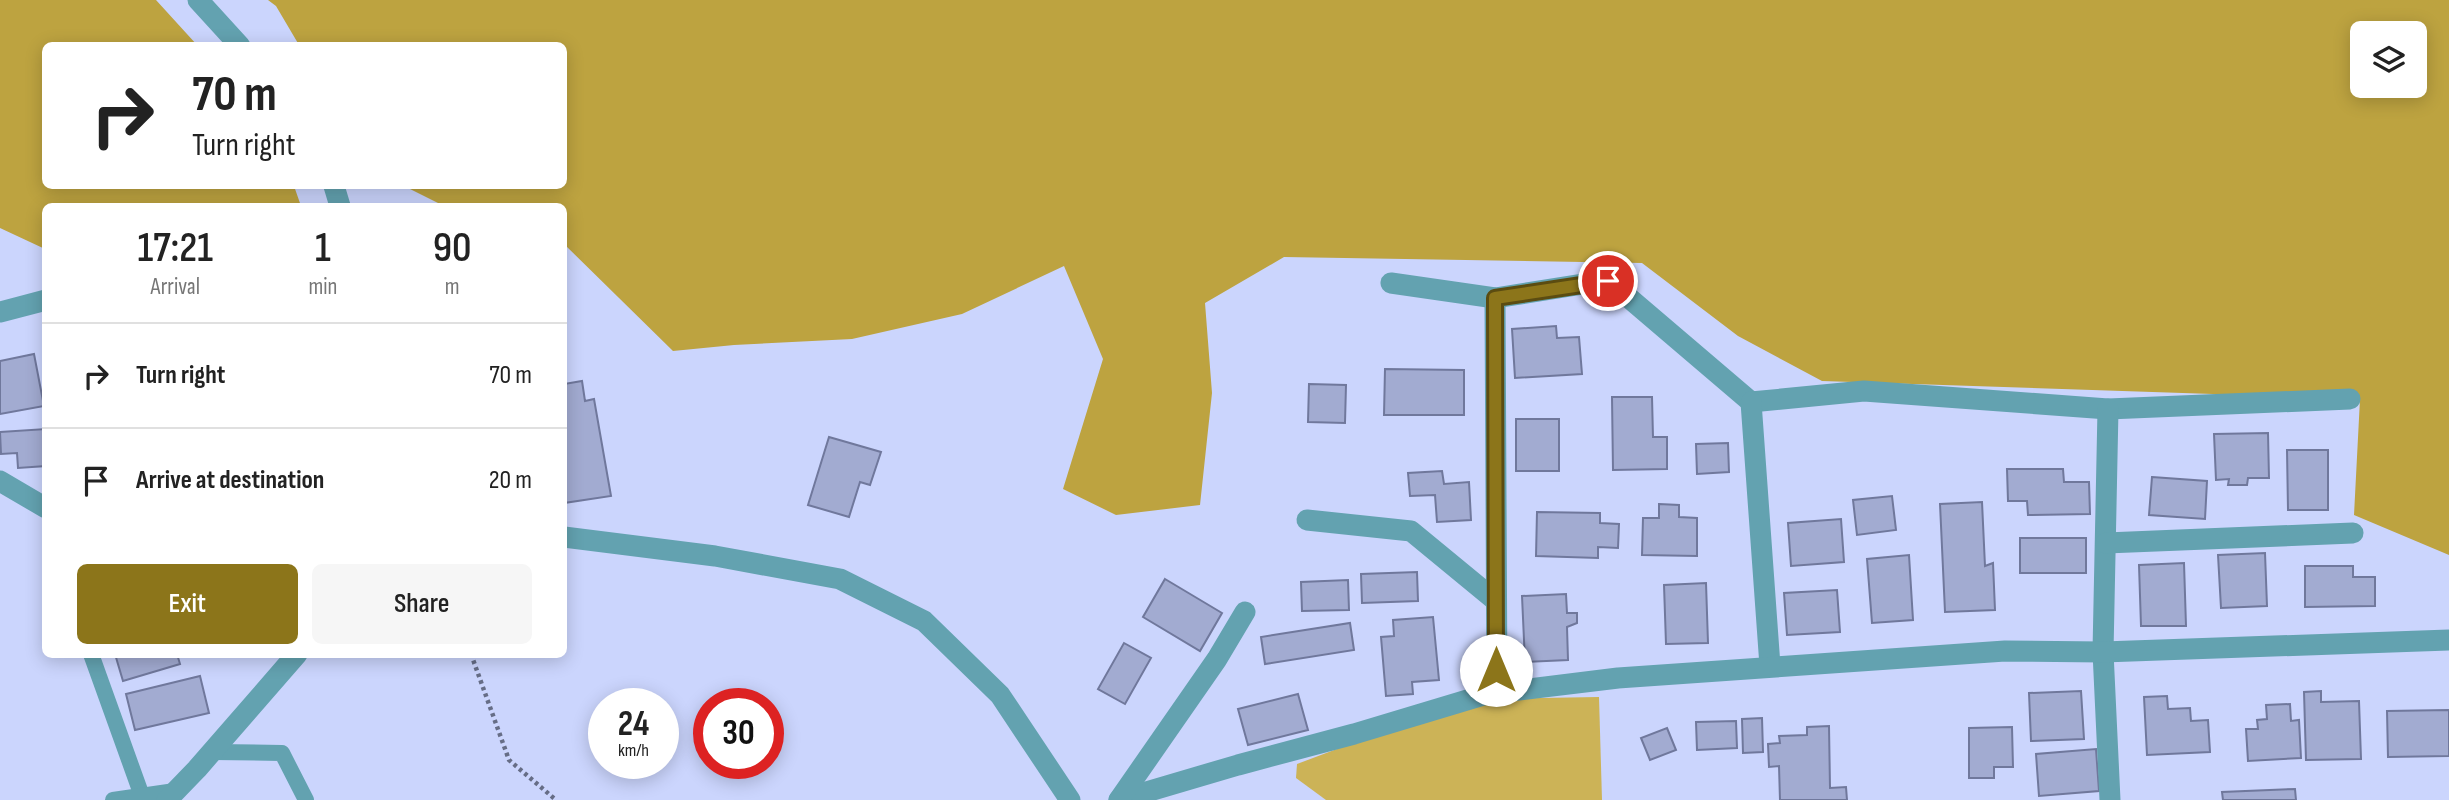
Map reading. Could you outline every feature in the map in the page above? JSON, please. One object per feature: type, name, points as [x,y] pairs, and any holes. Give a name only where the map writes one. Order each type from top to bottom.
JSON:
[{"type":"street","points":[[198,0],[236,42]]},
{"type":"street","points":[[1391,283],[1495,298],[1608,281],[1751,402],[1770,666]]},
{"type":"street","points":[[1495,298],[1497,693]]},
{"type":"street","points":[[0,312],[42,301]]},
{"type":"street","points":[[1751,402],[1864,391],[2108,409],[2350,399]]},
{"type":"street","points":[[2108,409],[2103,652],[2110,800]]},
{"type":"street","points":[[0,481],[42,506]]},
{"type":"street","points":[[1307,520],[1411,531],[1496,601]]},
{"type":"street","points":[[2106,543],[2353,533]]},
{"type":"street","points":[[567,537],[715,556],[840,579],[924,621],[1000,695],[1070,800]]},
{"type":"street","points":[[1119,800],[1217,659],[1245,612]]},
{"type":"street","points":[[1119,800],[1487,694],[1618,678],[2005,651],[2103,652],[2449,640]]},
{"type":"street","points":[[171,796],[213,752],[294,658]]},
{"type":"lane","points":[[92,658],[142,796]]},
{"type":"lane","points":[[213,752],[282,753],[306,800]]},
{"type":"lane","points":[[113,800],[171,796]]},
{"type":"path","points":[[472,658],[509,760],[556,800]]},
{"type":"shaded area","points":[[0,0],[156,0],[194,42],[42,42],[42,189],[295,189],[300,203],[42,203],[42,248],[0,228]]},
{"type":"shaded area","points":[[268,0],[2449,0],[2449,555],[2354,515],[2360,399],[1822,381],[1738,336],[1642,263],[1284,257],[1205,303],[1212,393],[1200,505],[1116,515],[1063,489],[1103,359],[1064,266],[962,314],[852,339],[673,351],[567,247],[567,203],[438,203],[410,189],[567,189],[567,42],[297,42],[276,6]]},
{"type":"shaded area","points":[[1599,697],[1602,800],[1326,800],[1296,778],[1297,764],[1470,699]]},
{"type":"building","points":[[1556,326],[1557,338],[1579,337],[1582,374],[1515,378],[1512,329]]},
{"type":"building","points":[[34,354],[42,406],[0,414],[0,361]]},
{"type":"building","points":[[1385,369],[1464,370],[1464,415],[1384,415]]},
{"type":"building","points":[[582,381],[585,401],[594,399],[611,496],[567,503],[567,384]]},
{"type":"building","points":[[1309,384],[1346,385],[1345,423],[1308,422]]},
{"type":"building","points":[[1612,397],[1652,397],[1653,437],[1667,437],[1667,469],[1613,470]]},
{"type":"building","points":[[1516,419],[1559,419],[1559,471],[1516,471]]},
{"type":"building","points":[[42,429],[42,466],[18,468],[17,453],[1,454],[0,432]]},
{"type":"building","points":[[2268,433],[2269,478],[2248,478],[2247,485],[2228,485],[2229,479],[2216,480],[2214,434]]},
{"type":"building","points":[[829,437],[881,452],[870,485],[860,482],[849,517],[808,505]]},
{"type":"building","points":[[1728,443],[1729,472],[1697,474],[1696,444]]},
{"type":"building","points":[[2287,450],[2328,450],[2328,510],[2288,510]]},
{"type":"building","points":[[2007,469],[2063,469],[2064,482],[2089,482],[2090,514],[2028,515],[2027,501],[2008,501]]},
{"type":"building","points":[[1442,471],[1444,484],[1469,482],[1471,520],[1437,522],[1435,495],[1410,496],[1408,473]]},
{"type":"building","points":[[2152,477],[2207,481],[2205,519],[2149,515]]},
{"type":"building","points":[[1892,496],[1896,530],[1857,535],[1853,500]]},
{"type":"building","points":[[1982,502],[1985,566],[1993,563],[1995,610],[1945,612],[1940,504]]},
{"type":"building","points":[[1659,504],[1679,505],[1679,517],[1697,518],[1697,556],[1642,555],[1643,518],[1659,518]]},
{"type":"building","points":[[1537,512],[1600,513],[1600,523],[1619,524],[1618,548],[1598,547],[1598,558],[1536,556]]},
{"type":"building","points":[[1841,519],[1844,562],[1791,566],[1788,523]]},
{"type":"building","points":[[2020,538],[2086,538],[2086,573],[2020,573]]},
{"type":"building","points":[[2265,553],[2267,606],[2221,608],[2218,555]]},
{"type":"building","points":[[1909,555],[1913,620],[1872,623],[1867,559]]},
{"type":"building","points":[[2184,563],[2186,626],[2141,626],[2139,565]]},
{"type":"building","points":[[2305,566],[2353,566],[2353,577],[2375,577],[2375,606],[2305,607]]},
{"type":"building","points":[[1417,572],[1418,601],[1362,603],[1361,574]]},
{"type":"building","points":[[1165,579],[1222,613],[1200,651],[1143,617]]},
{"type":"building","points":[[1348,580],[1349,610],[1302,611],[1301,582]]},
{"type":"building","points":[[1706,583],[1708,643],[1666,644],[1664,585]]},
{"type":"building","points":[[1837,590],[1840,632],[1787,635],[1784,593]]},
{"type":"building","points":[[1566,594],[1567,613],[1577,613],[1577,623],[1567,627],[1568,660],[1525,662],[1522,596]]},
{"type":"building","points":[[1433,617],[1439,680],[1412,682],[1413,694],[1386,696],[1381,637],[1394,636],[1393,620]]},
{"type":"building","points":[[1350,623],[1354,650],[1265,664],[1261,637]]},
{"type":"building","points":[[1124,643],[1151,658],[1125,704],[1098,689]]},
{"type":"building","points":[[116,658],[178,658],[180,664],[123,681]]},
{"type":"building","points":[[200,676],[209,713],[135,730],[126,694]]},
{"type":"building","points":[[2081,691],[2084,739],[2031,741],[2029,693]]},
{"type":"building","points":[[2321,691],[2321,702],[2359,701],[2361,759],[2306,760],[2304,692]]},
{"type":"building","points":[[1298,694],[1308,730],[1248,745],[1238,709]]},
{"type":"building","points":[[2167,696],[2168,709],[2190,708],[2191,721],[2208,720],[2210,752],[2147,755],[2144,697]]},
{"type":"building","points":[[2290,704],[2291,721],[2299,720],[2301,758],[2248,761],[2246,729],[2258,729],[2257,720],[2267,719],[2266,705]]},
{"type":"building","points":[[2449,710],[2449,756],[2388,757],[2387,711]]},
{"type":"building","points":[[1762,718],[1763,752],[1743,753],[1742,719]]},
{"type":"building","points":[[1736,721],[1737,748],[1697,750],[1696,722]]},
{"type":"building","points":[[1829,726],[1830,788],[1846,787],[1847,800],[1780,800],[1779,766],[1769,767],[1768,744],[1780,743],[1779,736],[1807,735],[1807,727]]},
{"type":"building","points":[[2012,727],[2013,767],[1994,767],[1994,778],[1969,778],[1969,728]]},
{"type":"building","points":[[1667,728],[1676,750],[1650,760],[1641,738]]},
{"type":"building","points":[[2096,749],[2099,791],[2039,796],[2036,754]]},
{"type":"building","points":[[2295,789],[2296,800],[2223,800],[2222,792]]},
{"type":"route","points":[[1496,670],[1495,298],[1608,281]]}]
